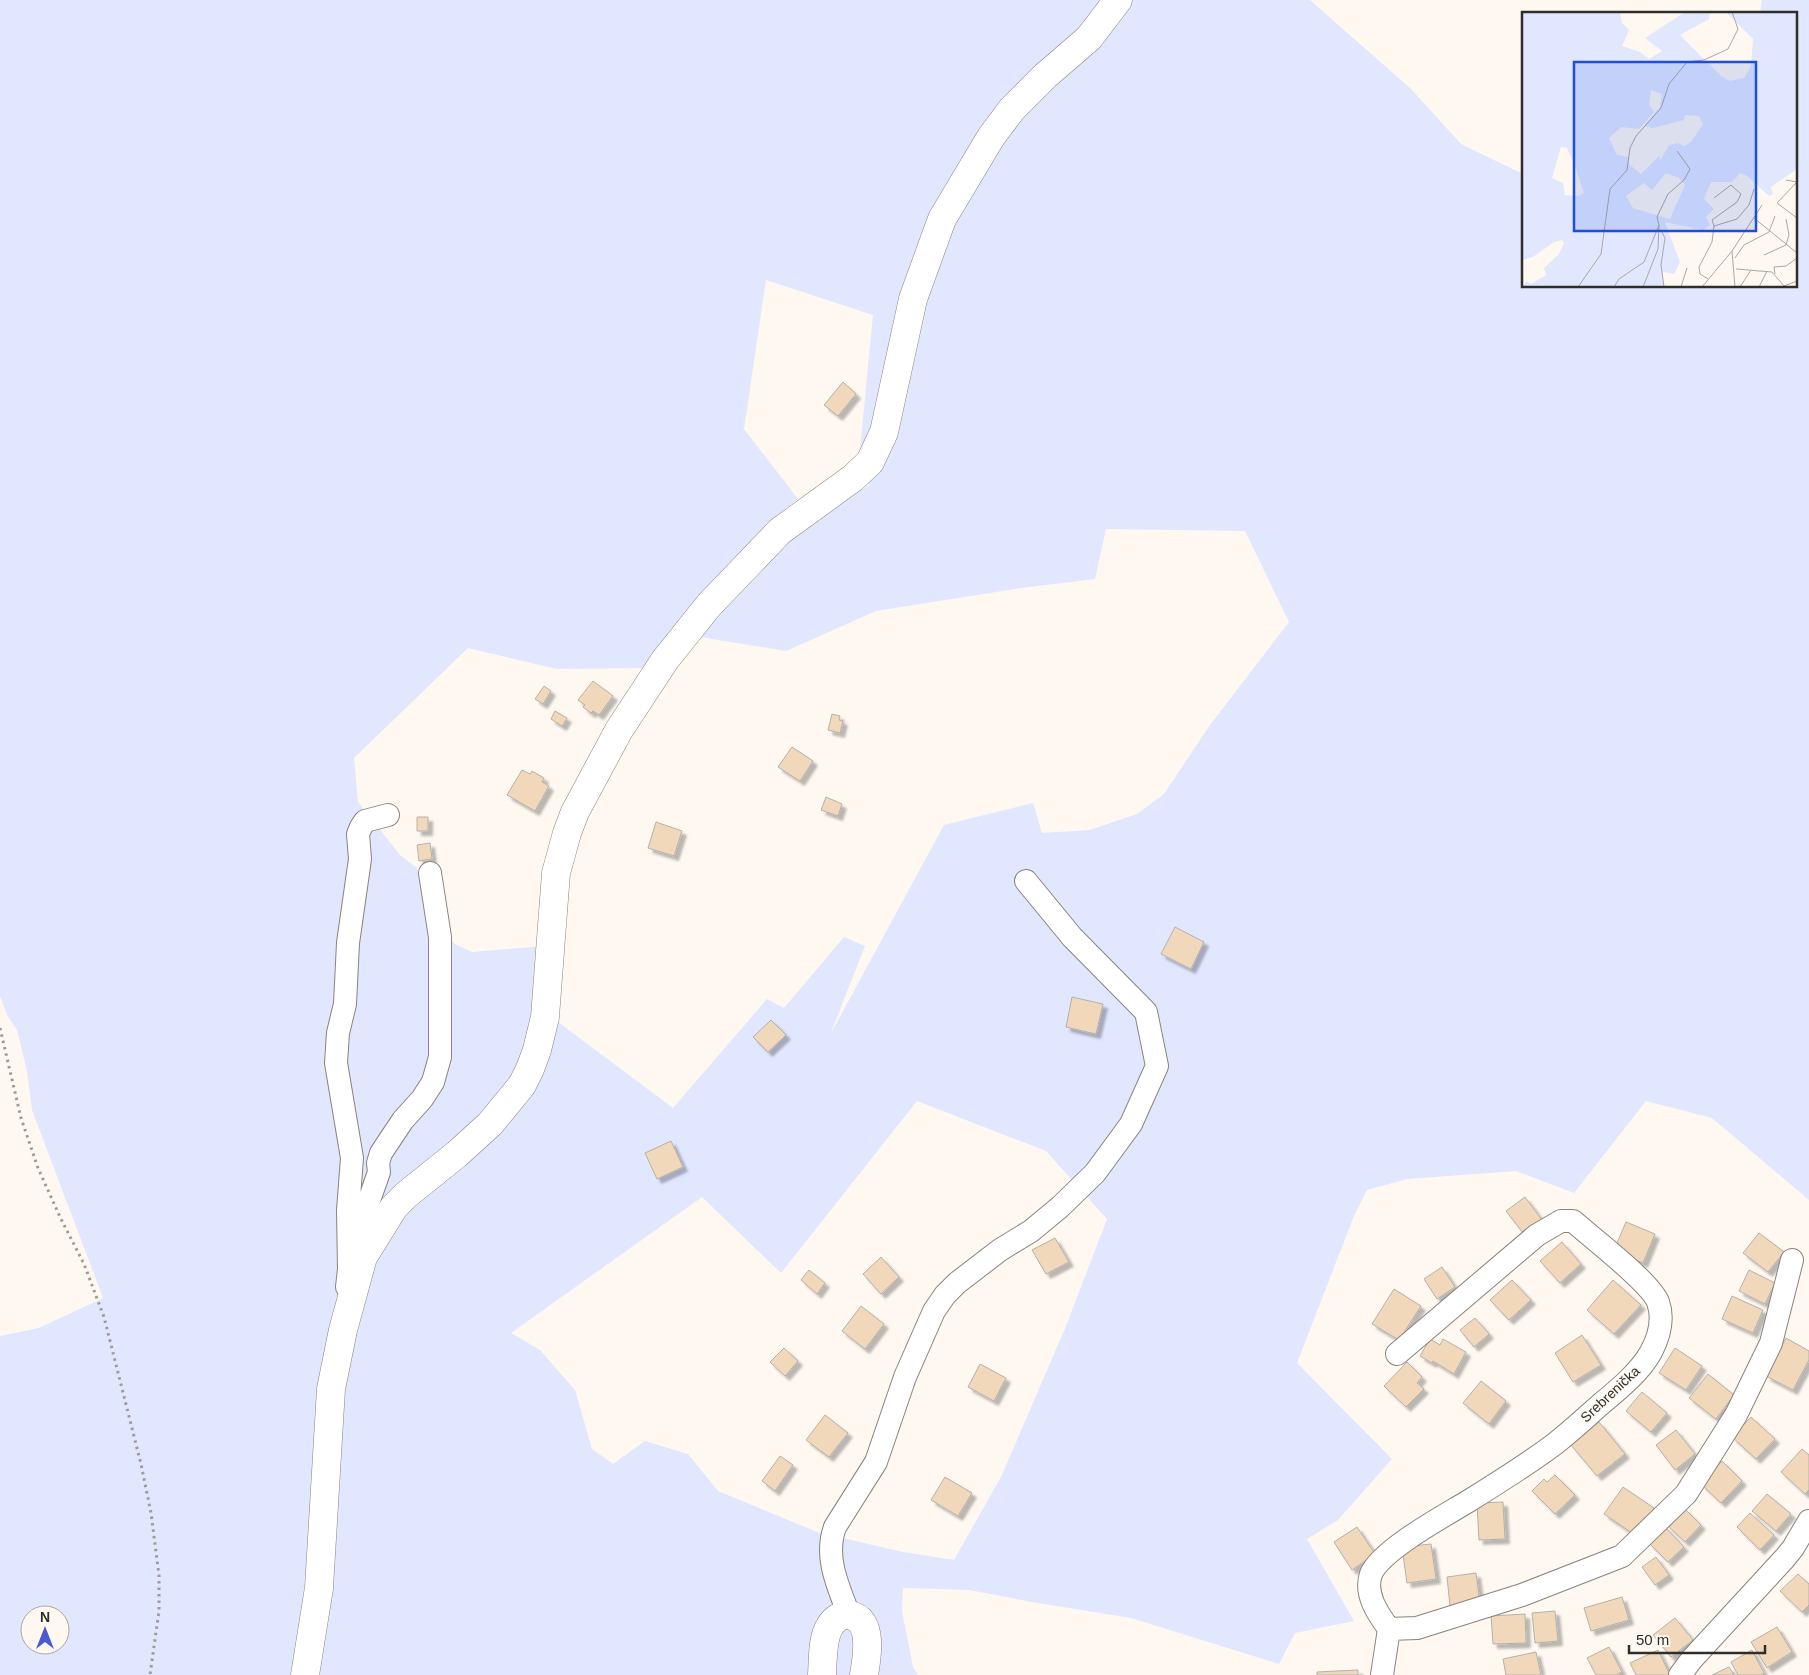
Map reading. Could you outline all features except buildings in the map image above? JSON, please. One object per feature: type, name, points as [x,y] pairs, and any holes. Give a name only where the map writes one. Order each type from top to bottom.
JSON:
[{"type":"main road","points":[[305,1675],[319,1588],[331,1389],[343,1330],[363,1256],[394,1207],[490,1124],[522,1085],[530,1069],[537,1050],[545,1016],[556,873],[575,812],[619,730],[665,660],[709,605],[780,531],[853,478],[870,462],[884,432],[912,298],[942,219],[1012,108],[1089,38],[1118,0]]},
{"type":"main road","points":[[822,1675],[827,1632],[830,1625],[842,1616],[848,1615],[860,1618],[865,1625],[867,1672]]},
{"type":"street","points":[[343,1330],[349,1269],[348,1210],[352,1158],[336,1064],[338,1041],[345,1004],[348,943],[360,859],[358,834],[365,821],[388,815]]},
{"type":"street","points":[[348,1244],[364,1215],[379,1172],[378,1164],[381,1153],[403,1120],[422,1099],[433,1082],[440,1057],[440,936],[430,873]]},
{"type":"street","points":[[848,1615],[834,1572],[830,1553],[830,1539],[835,1527],[876,1462],[905,1378],[934,1311],[945,1295],[957,1283],[1000,1250],[1031,1231],[1060,1208],[1095,1173],[1131,1124],[1157,1066],[1146,1012],[1072,937],[1026,881]]},
{"type":"street","name":"Srebrenička","points":[[1389,1629],[1375,1609],[1370,1594],[1369,1583],[1377,1564],[1425,1529],[1553,1445],[1622,1386],[1650,1354],[1660,1328],[1661,1315],[1657,1301],[1647,1286],[1573,1221],[1561,1221],[1537,1235],[1397,1354]]},
{"type":"street","points":[[1382,1675],[1389,1629],[1417,1628],[1522,1595],[1622,1556],[1686,1494],[1736,1415],[1771,1343],[1792,1260]]},
{"type":"street","points":[[1680,1675],[1692,1659],[1801,1554],[1809,1521]]},
{"type":"path","points":[[0,1028],[22,1118],[38,1168],[60,1218],[84,1264],[104,1317],[141,1464],[152,1513],[159,1575],[159,1610],[150,1675]]},
{"type":"shaded area","points":[[0,0],[1310,0],[1411,89],[1461,144],[1522,174],[1522,288],[1796,288],[1796,12],[1760,12],[1762,0],[1809,0],[1809,1200],[1712,1118],[1646,1101],[1574,1193],[1516,1171],[1407,1179],[1367,1190],[1354,1216],[1297,1363],[1392,1459],[1338,1520],[1307,1539],[1354,1621],[1295,1633],[1279,1664],[1131,1618],[969,1590],[903,1588],[902,1611],[913,1667],[918,1675],[0,1675],[0,1336],[39,1328],[103,1298],[32,1110],[27,1071],[17,1030],[7,1015],[0,996]],"holes":[[[766,280],[873,315],[860,449],[869,485],[781,546],[700,637],[786,651],[876,611],[1021,588],[1095,579],[1106,529],[1245,531],[1289,622],[1210,725],[1164,794],[1137,814],[1090,830],[1042,833],[1033,803],[944,825],[830,1035],[865,946],[844,937],[784,1008],[767,999],[673,1108],[558,1022],[543,946],[472,952],[455,944],[431,920],[423,884],[417,868],[400,855],[358,802],[354,758],[468,648],[557,669],[645,668],[690,610],[768,522],[798,499],[744,429]],[[917,1101],[1046,1151],[1107,1219],[1066,1326],[1001,1477],[954,1560],[903,1552],[817,1532],[718,1491],[688,1454],[645,1441],[613,1464],[592,1449],[575,1390],[540,1350],[511,1333],[702,1197],[781,1273]]]}]
